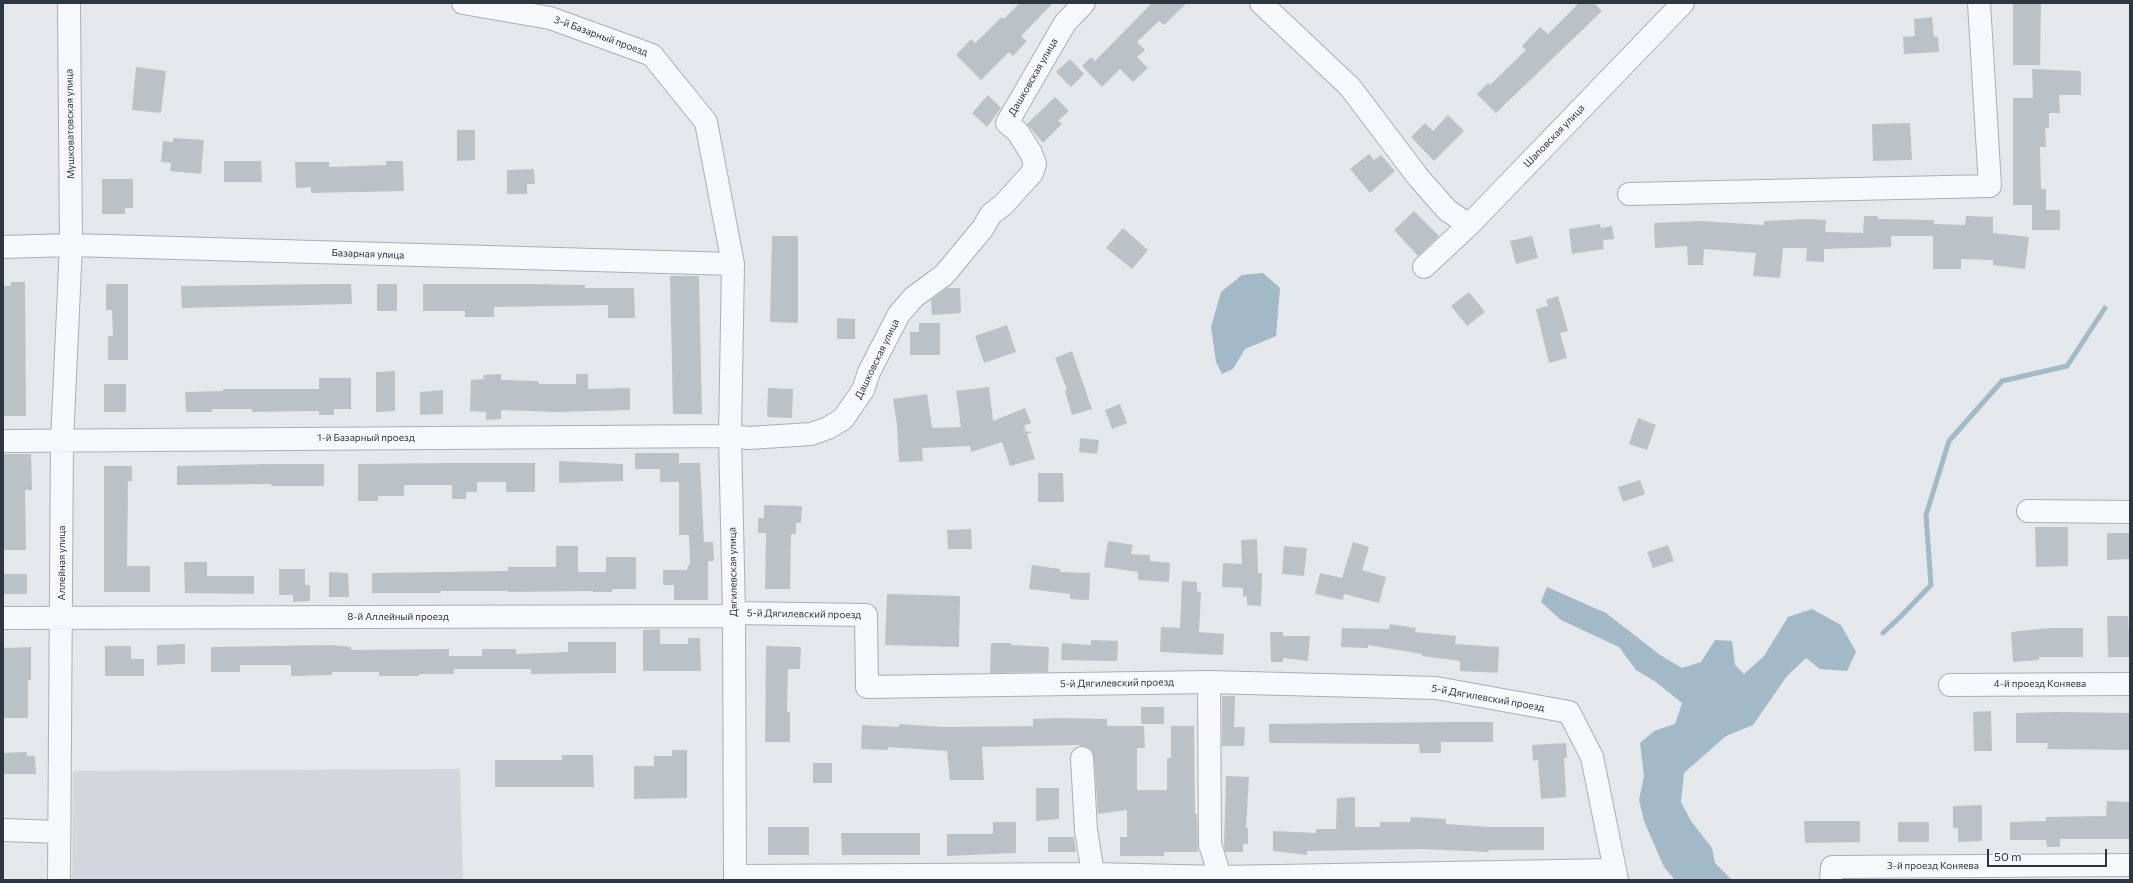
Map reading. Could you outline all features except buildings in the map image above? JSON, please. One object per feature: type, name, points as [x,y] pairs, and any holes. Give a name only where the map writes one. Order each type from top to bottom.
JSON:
[{"type":"street","name":"Мушковатовская улица","points":[[69,3],[71,246]]},
{"type":"street","name":"3-й Базарный проезд","points":[[463,3],[550,18],[652,55],[706,122],[733,264]]},
{"type":"street","name":"Дашковская улица","points":[[730,436],[749,438],[811,434],[828,428],[842,419],[851,409],[863,390],[869,372],[899,314],[914,297],[944,275],[983,228],[991,214],[1006,202],[1032,173],[1035,164],[1031,153],[1017,131],[1007,122],[1065,23],[1084,3]]},
{"type":"street","points":[[1261,3],[1350,87],[1418,177],[1442,205],[1447,210],[1469,224]]},
{"type":"street","name":"Шаповская улица","points":[[1424,267],[1469,224],[1682,3]]},
{"type":"street","points":[[1629,194],[1990,186],[1979,3]]},
{"type":"street","name":"Базарная улица","points":[[3,246],[71,246],[733,264]]},
{"type":"street","name":"Аллейная улица","points":[[59,880],[62,618],[62,441],[71,246]]},
{"type":"street","name":"Дягилевская улица","points":[[733,264],[730,436],[734,615],[735,878]]},
{"type":"street","name":"1-й Базарный проезд","points":[[3,441],[730,436]]},
{"type":"street","points":[[2028,512],[2130,512]]},
{"type":"street","name":"8-й Аллейный проезд","points":[[3,618],[734,615]]},
{"type":"street","name":"5-й Дягилевский проезд","points":[[734,615],[866,615],[867,687],[1209,682],[1436,688],[1569,712],[1592,757],[1615,875]]},
{"type":"street","points":[[1209,682],[1210,844],[1221,879]]},
{"type":"street","name":"4-й проезд Коняева","points":[[1950,685],[2130,684]]},
{"type":"street","points":[[1082,758],[1086,830],[1094,877]]},
{"type":"street","points":[[3,830],[59,832]]},
{"type":"street","name":"3-й проезд Коняева","points":[[1832,874],[2130,865]]},
{"type":"street","points":[[735,878],[1094,877],[1221,879],[1615,875]]},
{"type":"shaded area","points":[[460,769],[463,880],[72,880],[73,771]]},
{"type":"water","points":[[1263,273],[1280,288],[1276,336],[1245,349],[1233,369],[1222,374],[1216,362],[1211,327],[1221,292],[1242,275]]},
{"type":"water","points":[[1547,587],[1606,613],[1660,655],[1682,668],[1701,662],[1715,640],[1732,641],[1735,665],[1744,674],[1764,656],[1788,617],[1812,609],[1841,625],[1856,652],[1847,671],[1820,669],[1806,658],[1787,676],[1753,725],[1726,736],[1684,773],[1681,802],[1691,821],[1712,848],[1715,863],[1732,880],[1675,880],[1664,867],[1644,821],[1639,800],[1644,776],[1640,743],[1654,731],[1675,724],[1682,703],[1656,682],[1636,670],[1619,647],[1561,620],[1541,602]]},
{"type":"waterway","points":[[1883,633],[1931,585],[1926,515],[1949,441],[2002,381],[2067,366],[2105,308]]}]
